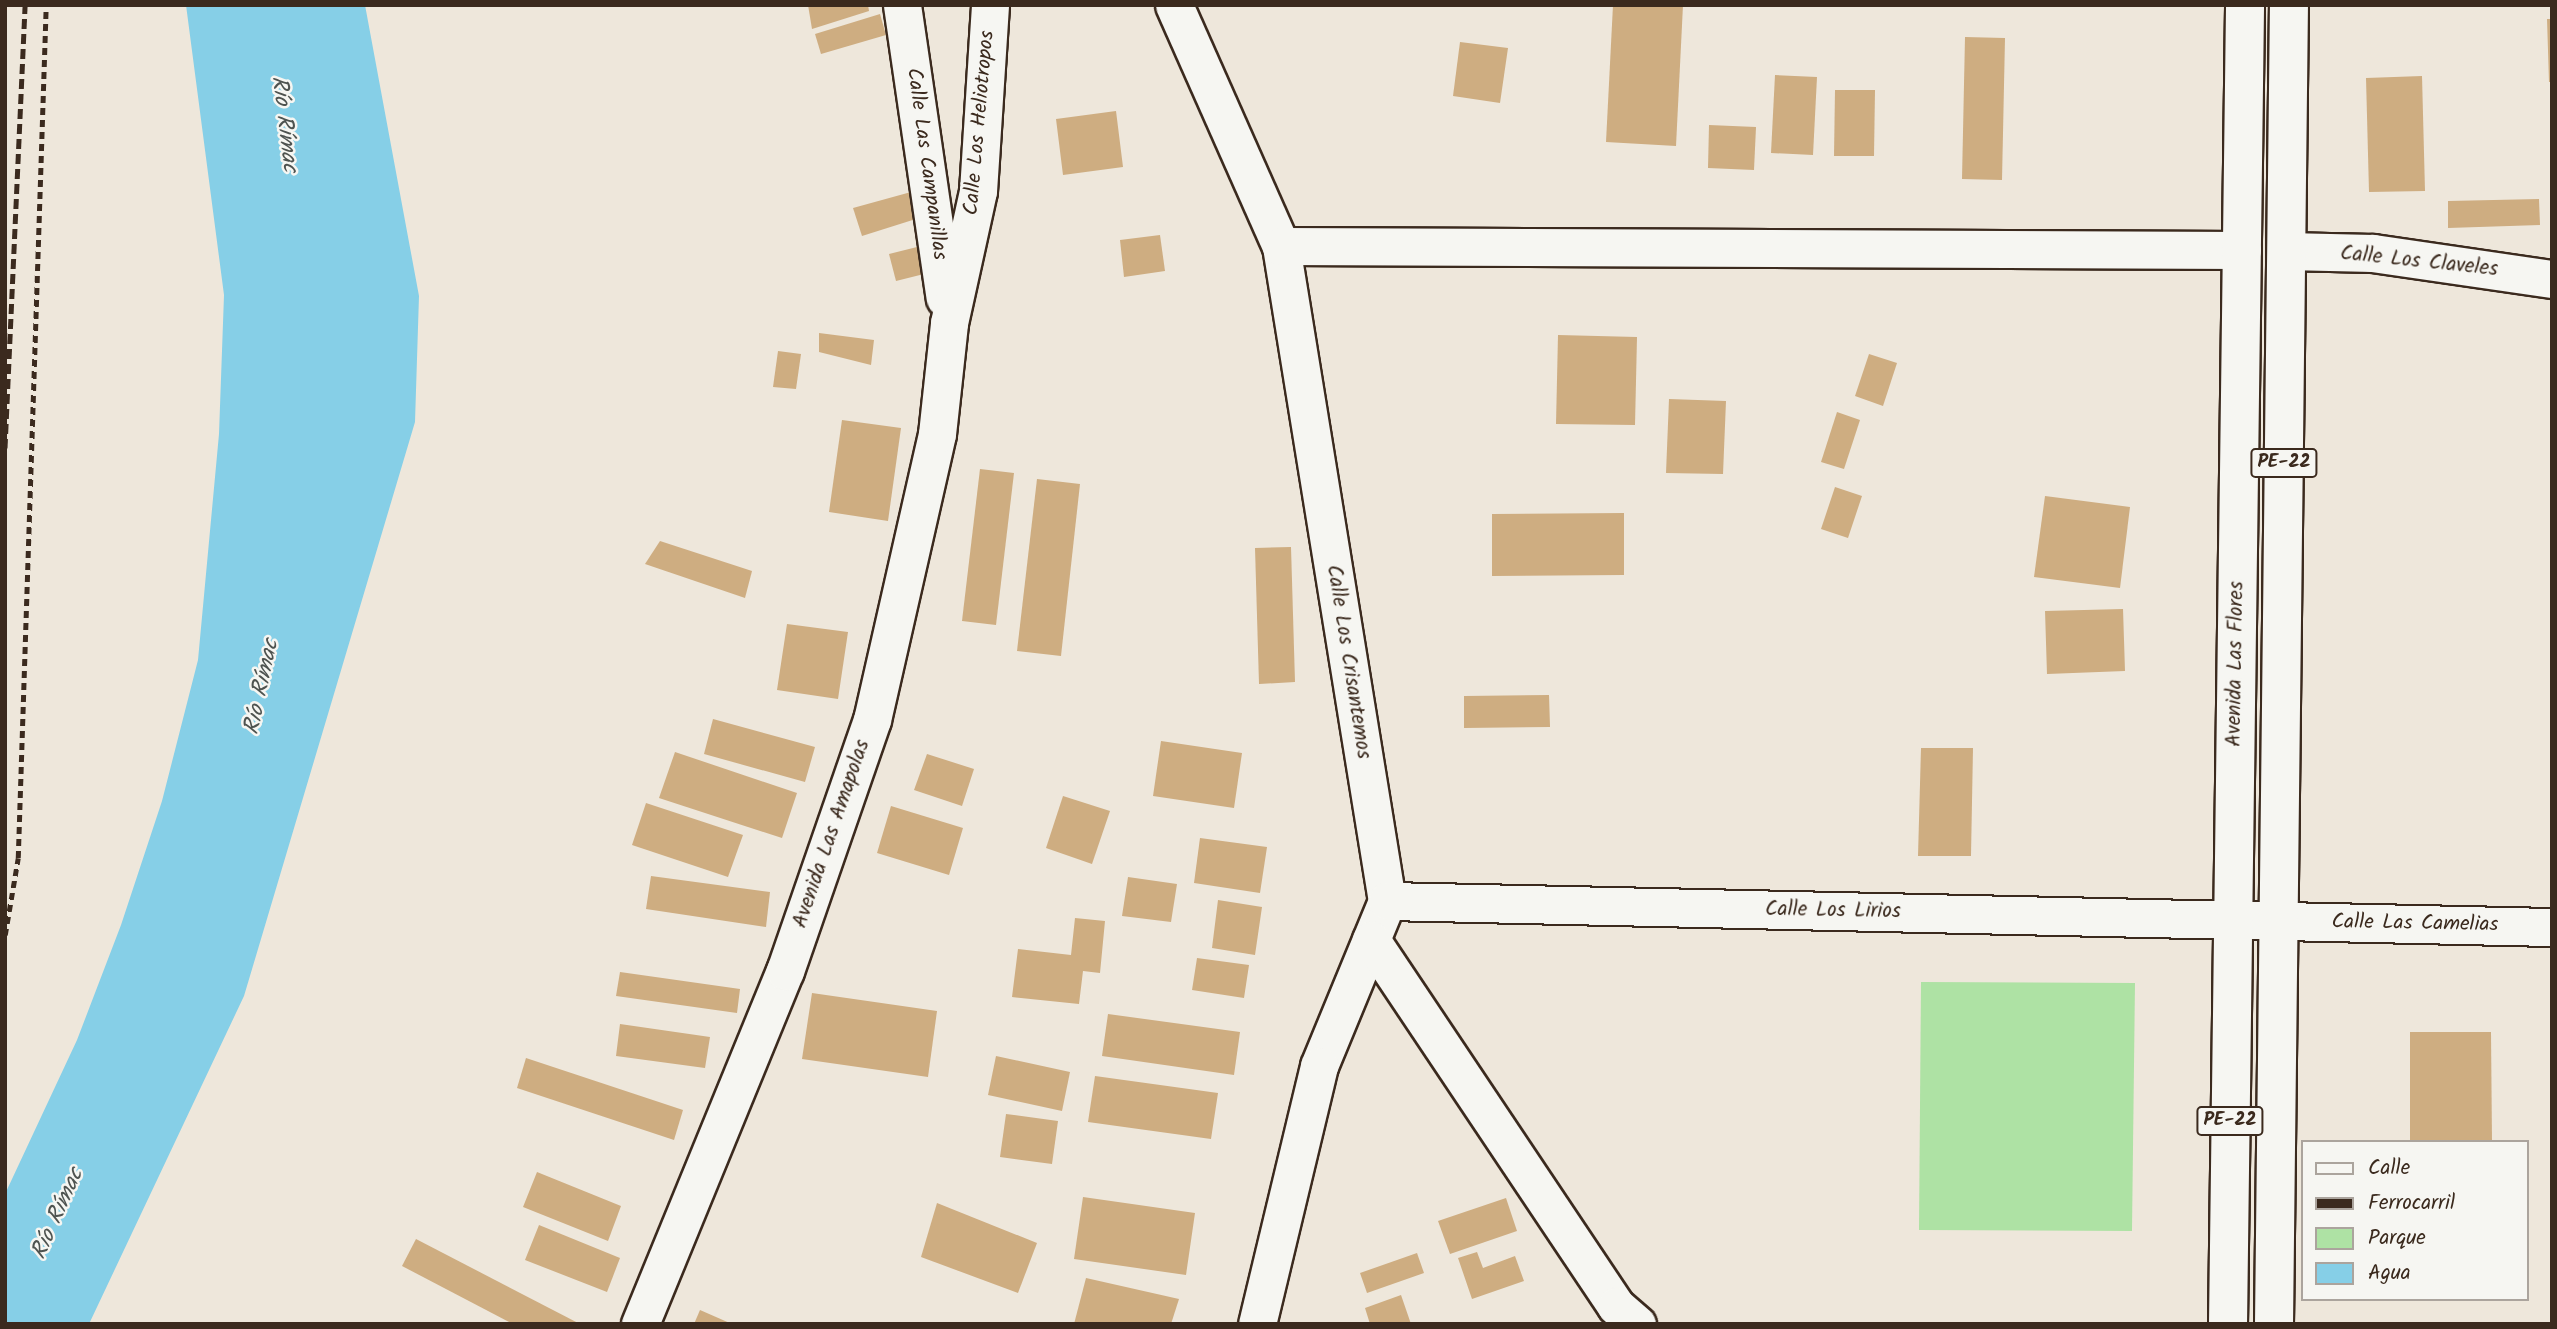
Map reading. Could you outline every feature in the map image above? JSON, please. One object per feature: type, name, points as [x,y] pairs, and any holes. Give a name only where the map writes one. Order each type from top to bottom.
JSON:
[{"type":"highway","name":"Avenida Las Flores","points":[[2228,1324],[2245,5]]},
{"type":"highway","name":"PE-22","points":[[2274,1324],[2289,5]]},
{"type":"street","name":"Calle Las Campanillas","points":[[902,5],[949,323]]},
{"type":"street","name":"Calle Los Heliotropos","points":[[949,323],[978,191],[990,5]]},
{"type":"street","name":"Calle Los Crisantemos","points":[[1174,5],[1281,246],[1387,901]]},
{"type":"street","points":[[1281,246],[2242,250]]},
{"type":"street","name":"Calle Los Claveles","points":[[2286,251],[2374,253],[2552,279]]},
{"type":"street","name":"Avenida Las Amapolas","points":[[640,1324],[785,971],[872,720],[937,434],[949,323]]},
{"type":"street","points":[[1257,1324],[1319,1066],[1387,901]]},
{"type":"street","name":"Calle Los Lirios","points":[[1387,901],[2279,921]]},
{"type":"street","name":"Calle Las Camelias","points":[[2279,921],[2552,928]]},
{"type":"street","points":[[1371,940],[1616,1306],[1637,1324]]},
{"type":"path","points":[[5,935],[18,858],[46,5]]},
{"type":"green space","points":[[1921,982],[2135,983],[2132,1231],[1919,1230]]},
{"type":"water","name":"Río Rímac","points":[[186,5],[365,5],[419,296],[415,422],[244,996],[89,1324],[5,1324],[5,1194],[77,1040],[121,925],[162,801],[198,660],[219,434],[224,295]]},
{"type":"building","points":[[808,5],[868,5],[869,11],[812,29]]},
{"type":"building","points":[[1613,5],[1683,5],[1676,146],[1606,142]]},
{"type":"building","points":[[880,14],[886,35],[821,54],[815,34]]},
{"type":"building","points":[[2547,19],[2552,19],[2552,82],[2549,82]]},
{"type":"building","points":[[1965,37],[2005,38],[2002,180],[1962,179]]},
{"type":"building","points":[[1460,42],[1508,48],[1500,103],[1453,96]]},
{"type":"building","points":[[1775,75],[1817,77],[1813,155],[1771,153]]},
{"type":"building","points":[[2422,76],[2425,191],[2369,192],[2366,78]]},
{"type":"building","points":[[1835,90],[1875,90],[1874,156],[1834,156]]},
{"type":"building","points":[[1116,111],[1123,167],[1063,175],[1056,119]]},
{"type":"building","points":[[1709,125],[1756,127],[1754,170],[1708,168]]},
{"type":"building","points":[[911,192],[919,218],[862,236],[853,208]]},
{"type":"building","points":[[2539,199],[2540,225],[2448,228],[2448,201]]},
{"type":"building","points":[[1160,235],[1165,271],[1124,277],[1120,240]]},
{"type":"building","points":[[925,245],[932,272],[896,281],[889,254]]},
{"type":"building","points":[[819,333],[874,340],[871,365],[819,352]]},
{"type":"building","points":[[1558,335],[1637,337],[1635,425],[1556,424]]},
{"type":"building","points":[[778,351],[801,354],[796,389],[773,387]]},
{"type":"building","points":[[1869,354],[1897,363],[1883,406],[1855,396]]},
{"type":"building","points":[[1669,399],[1726,401],[1723,474],[1666,473]]},
{"type":"building","points":[[1837,412],[1860,420],[1844,469],[1821,462]]},
{"type":"building","points":[[842,420],[901,428],[888,521],[829,512]]},
{"type":"building","points":[[980,469],[1014,473],[996,625],[962,621]]},
{"type":"building","points":[[1037,479],[1080,484],[1061,656],[1017,651]]},
{"type":"building","points":[[1835,487],[1862,496],[1848,538],[1821,529]]},
{"type":"building","points":[[2045,496],[2130,507],[2120,588],[2034,577]]},
{"type":"building","points":[[1624,513],[1624,575],[1492,576],[1492,514]]},
{"type":"building","points":[[660,541],[752,571],[745,598],[645,564]]},
{"type":"building","points":[[1291,547],[1295,682],[1259,684],[1255,548]]},
{"type":"building","points":[[2123,609],[2125,671],[2047,674],[2045,611]]},
{"type":"building","points":[[787,624],[848,632],[838,699],[777,690]]},
{"type":"building","points":[[1549,695],[1550,727],[1464,728],[1464,696]]},
{"type":"building","points":[[713,719],[815,747],[805,782],[704,754]]},
{"type":"building","points":[[1161,741],[1242,753],[1234,808],[1153,796]]},
{"type":"building","points":[[1921,748],[1973,748],[1971,856],[1918,856]]},
{"type":"building","points":[[675,752],[797,793],[782,838],[659,798]]},
{"type":"building","points":[[927,754],[974,769],[962,806],[914,790]]},
{"type":"building","points":[[1063,796],[1110,811],[1092,864],[1046,848]]},
{"type":"building","points":[[646,803],[743,835],[728,877],[632,845]]},
{"type":"building","points":[[891,806],[963,828],[949,875],[877,853]]},
{"type":"building","points":[[1200,838],[1267,847],[1260,893],[1194,883]]},
{"type":"building","points":[[651,876],[770,892],[766,927],[646,909]]},
{"type":"building","points":[[1128,877],[1177,884],[1171,922],[1122,916]]},
{"type":"building","points":[[1218,900],[1262,907],[1255,955],[1212,948]]},
{"type":"building","points":[[1075,918],[1105,921],[1100,973],[1083,971],[1079,1004],[1012,997],[1018,949],[1071,955]]},
{"type":"building","points":[[1197,958],[1249,965],[1244,998],[1192,990]]},
{"type":"building","points":[[620,972],[740,989],[737,1013],[616,996]]},
{"type":"building","points":[[812,993],[937,1011],[928,1077],[802,1059]]},
{"type":"building","points":[[1108,1014],[1240,1032],[1234,1075],[1102,1056]]},
{"type":"building","points":[[620,1024],[710,1037],[705,1068],[616,1056]]},
{"type":"building","points":[[2410,1032],[2491,1032],[2492,1140],[2410,1140]]},
{"type":"building","points":[[996,1056],[1070,1072],[1062,1111],[988,1095]]},
{"type":"building","points":[[526,1058],[683,1110],[674,1140],[517,1088]]},
{"type":"building","points":[[1095,1076],[1218,1093],[1211,1139],[1088,1122]]},
{"type":"building","points":[[1006,1114],[1058,1121],[1052,1164],[1000,1157]]},
{"type":"building","points":[[537,1172],[621,1206],[608,1241],[523,1207]]},
{"type":"building","points":[[1083,1197],[1195,1213],[1186,1275],[1074,1259]]},
{"type":"building","points":[[1506,1198],[1517,1231],[1450,1254],[1438,1221]]},
{"type":"building","points":[[937,1203],[1037,1243],[1018,1293],[921,1257]]},
{"type":"building","points":[[539,1225],[620,1258],[607,1292],[525,1260]]},
{"type":"building","points":[[416,1239],[580,1324],[513,1324],[402,1266]]},
{"type":"building","points":[[1477,1252],[1483,1268],[1515,1256],[1524,1281],[1472,1299],[1458,1258]]},
{"type":"building","points":[[1417,1253],[1424,1273],[1367,1293],[1360,1273]]},
{"type":"building","points":[[1086,1278],[1179,1299],[1171,1324],[1074,1324]]},
{"type":"building","points":[[1401,1295],[1411,1324],[1370,1324],[1365,1308]]},
{"type":"building","points":[[700,1310],[732,1324],[694,1324]]},
{"type":"railway","points":[[5,448],[25,5]]}]
